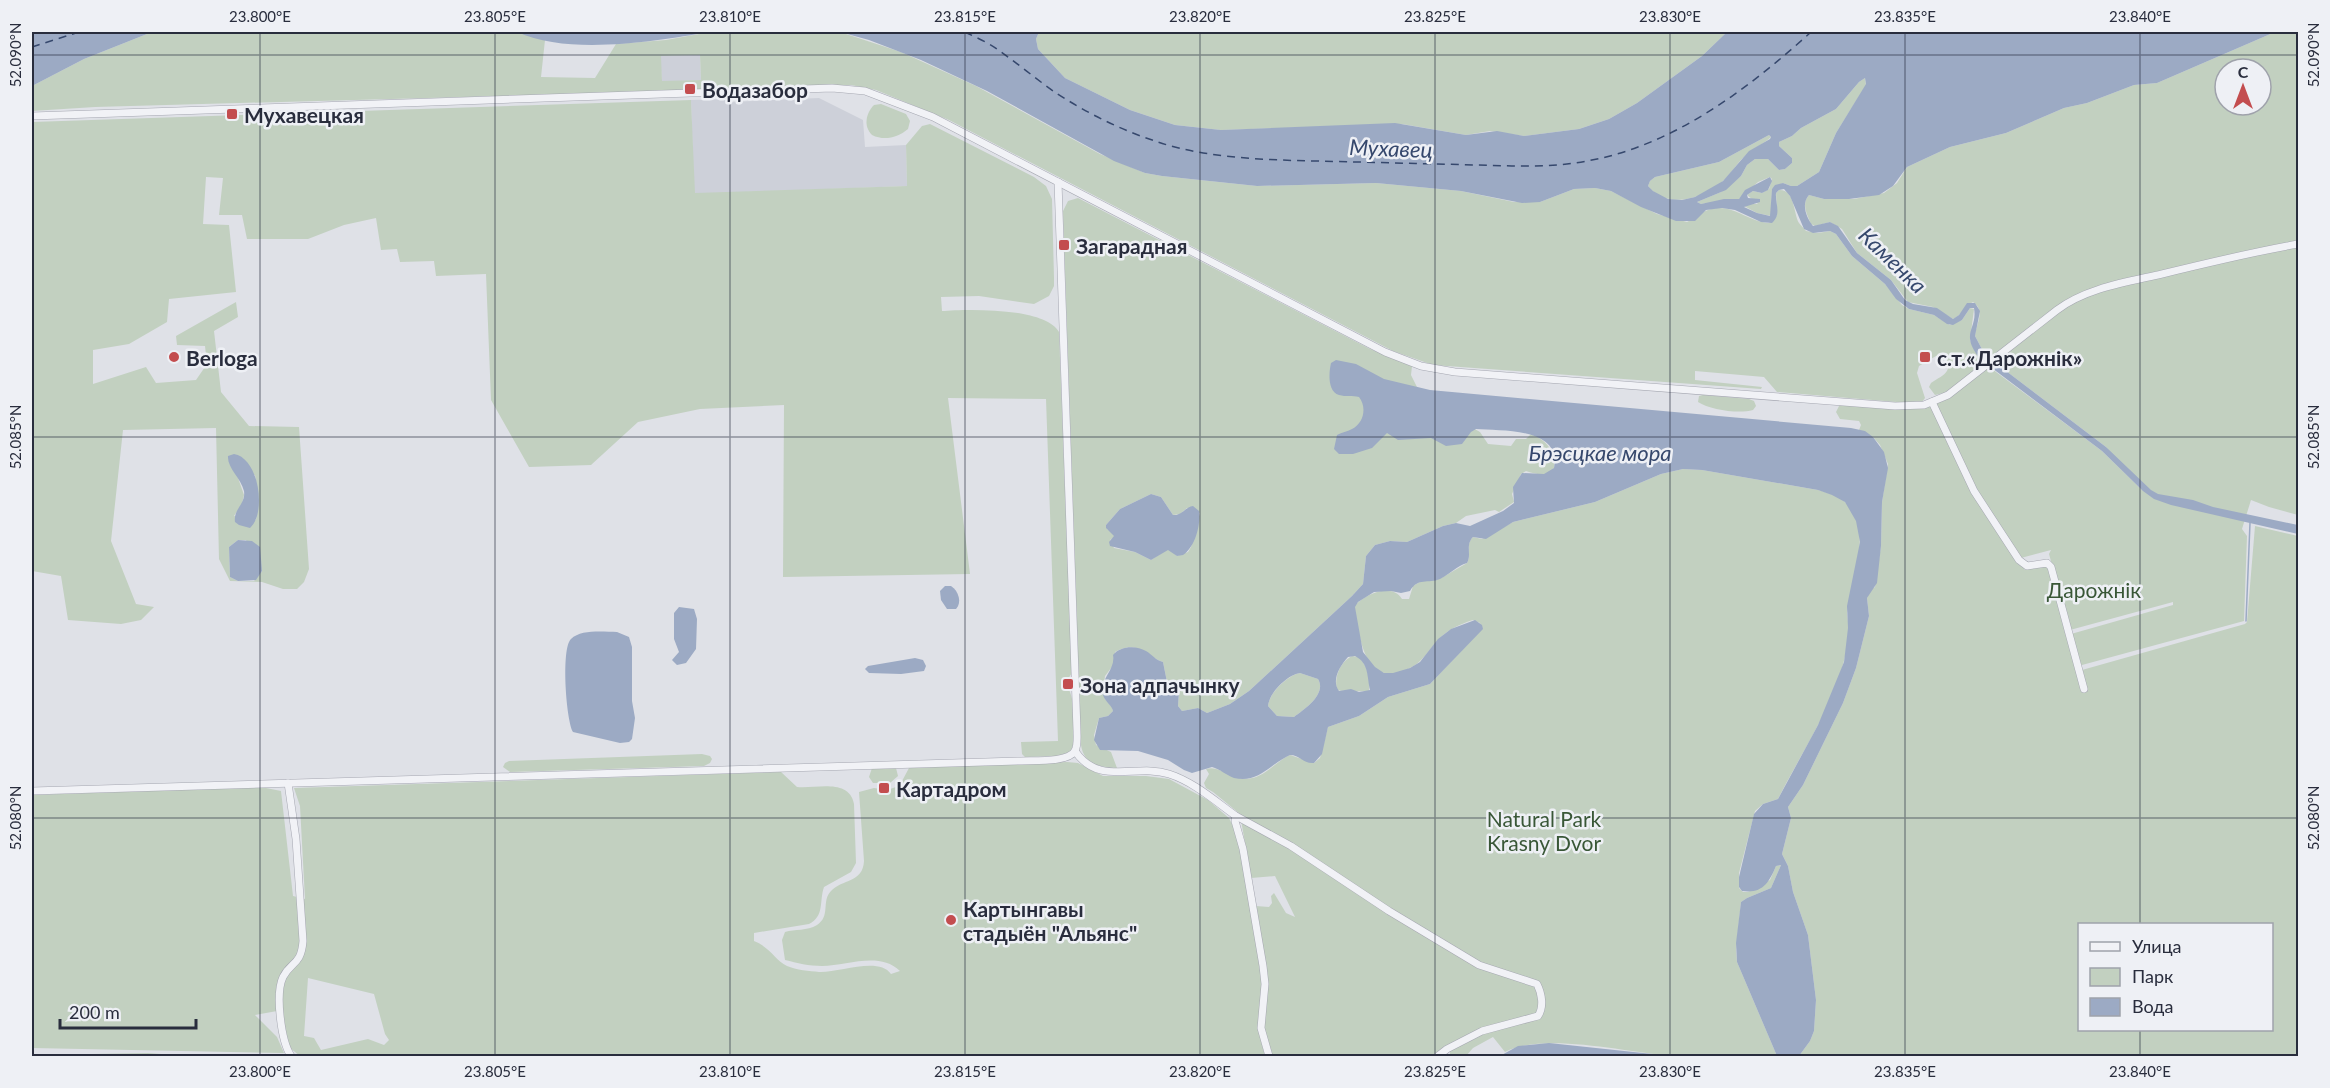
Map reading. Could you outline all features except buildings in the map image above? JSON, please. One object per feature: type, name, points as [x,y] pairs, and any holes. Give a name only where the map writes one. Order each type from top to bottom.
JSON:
[{"type":"street","points":[[32,116],[848,88],[865,91],[917,111],[1385,352],[1421,366],[1455,372],[1885,405],[1915,406],[1948,395],[2065,304],[2089,293],[2160,274],[2298,244]]},
{"type":"street","points":[[1058,182],[1077,731],[1075,751],[1087,764],[1105,771],[1160,771],[1175,776],[1201,790],[1236,816],[1297,850],[1389,911],[1479,965],[1536,984],[1541,994],[1542,1004],[1538,1016],[1482,1031],[1447,1048],[1438,1056]]},
{"type":"street","points":[[1932,402],[1974,491],[2019,560],[2027,566],[2047,563],[2051,567],[2084,689]]},
{"type":"street","points":[[32,791],[1019,761],[1063,759],[1075,751]]},
{"type":"street","points":[[288,783],[296,839],[303,941],[302,952],[296,963],[287,970],[281,981],[280,1003],[283,1035],[291,1056]]},
{"type":"street","points":[[1236,816],[1263,966],[1265,984],[1261,1028],[1269,1056]]},
{"type":"shaded area","points":[[700,55],[701,80],[662,82],[660,56]]},
{"type":"shaded area","points":[[819,98],[863,120],[865,147],[906,145],[907,186],[694,194],[691,100],[729,99],[730,102]]},
{"type":"green space","name":"Дарожнік","points":[[152,32],[517,32],[545,40],[541,77],[595,78],[616,44],[666,40],[710,32],[840,32],[901,52],[976,86],[1100,154],[1145,173],[1162,176],[1257,186],[1376,183],[1461,191],[1514,202],[1540,202],[1574,189],[1595,188],[1611,191],[1657,214],[1687,222],[1705,211],[1717,208],[1732,210],[1769,223],[1777,215],[1776,193],[1779,190],[1788,193],[1791,197],[1799,223],[1806,231],[1818,233],[1830,231],[1836,234],[1852,256],[1885,284],[1902,305],[1934,315],[1950,325],[1962,320],[1970,308],[1974,309],[1970,340],[1977,354],[1992,369],[2102,451],[2143,491],[2106,447],[1985,355],[1975,336],[1980,313],[1973,302],[1953,319],[1933,307],[1908,302],[1891,280],[1857,253],[1842,229],[1830,222],[1815,226],[1811,224],[1805,209],[1805,202],[1809,195],[1824,199],[1854,199],[1884,193],[1897,183],[1907,167],[1950,147],[2006,133],[2064,108],[2087,103],[2134,85],[2157,83],[2213,59],[2213,117],[2273,117],[2273,57],[2217,57],[2275,32],[2298,32],[2298,515],[2251,500],[2242,529],[2247,536],[2244,621],[2082,665],[2071,634],[2173,605],[2173,602],[2070,630],[2049,554],[2051,550],[2017,559],[2025,570],[2046,565],[2050,569],[2084,691],[2088,691],[2082,670],[2245,624],[2255,526],[2298,536],[2298,1056],[1799,1056],[1814,1031],[1816,1000],[1808,935],[1793,892],[1788,866],[1782,854],[1791,818],[1788,807],[1803,785],[1843,703],[1856,668],[1869,616],[1867,598],[1870,590],[1875,587],[1881,546],[1882,502],[1888,464],[1880,445],[1873,437],[1859,430],[1861,425],[1859,421],[1840,419],[1836,412],[1840,404],[1914,408],[1948,392],[1935,395],[1929,387],[1949,367],[1944,356],[1936,356],[1919,366],[1917,373],[1925,398],[1922,402],[1908,403],[1777,392],[1764,377],[1695,371],[1695,380],[1762,387],[1761,389],[1433,365],[1393,351],[949,120],[876,90],[851,85],[95,107],[32,111],[32,86],[84,59]],"holes":[[[700,55],[701,80],[662,81],[661,56]]]},
{"type":"green space","points":[[1039,32],[1727,32],[1702,56],[1637,103],[1609,119],[1579,129],[1524,136],[1490,131],[1466,135],[1402,124],[1221,130],[1175,125],[1130,110],[1065,78],[1038,49],[1036,39]]},
{"type":"green space","points":[[1865,78],[1866,85],[1836,133],[1819,172],[1797,186],[1783,183],[1772,189],[1771,216],[1757,213],[1744,206],[1758,204],[1747,195],[1753,191],[1762,193],[1769,189],[1772,179],[1770,177],[1758,182],[1739,199],[1701,204],[1697,202],[1721,192],[1741,176],[1747,165],[1755,159],[1768,159],[1779,170],[1785,169],[1792,163],[1792,158],[1779,146],[1779,142],[1836,109]]},
{"type":"green space","points":[[691,100],[695,193],[907,186],[906,145],[922,126],[930,124],[1034,177],[1046,186],[1052,199],[1054,286],[1049,296],[1034,304],[979,296],[941,297],[942,311],[986,310],[1022,314],[1051,324],[1059,332],[1072,673],[1068,683],[1075,727],[1074,742],[1070,752],[1058,756],[1025,757],[1022,754],[1021,742],[1058,741],[1046,399],[948,398],[970,574],[783,577],[784,405],[700,409],[638,422],[591,465],[529,467],[491,400],[486,274],[436,276],[434,261],[400,262],[397,249],[381,250],[376,218],[344,225],[308,239],[247,239],[242,215],[219,215],[223,178],[206,177],[203,224],[229,225],[236,292],[169,299],[167,322],[129,344],[93,350],[93,384],[146,367],[156,383],[196,380],[207,364],[205,346],[177,345],[176,336],[236,302],[238,317],[214,331],[221,392],[249,426],[299,427],[309,569],[304,582],[297,589],[283,589],[262,582],[230,581],[219,559],[216,428],[123,430],[111,541],[136,604],[154,607],[141,620],[121,624],[68,620],[61,576],[32,571],[32,122]],"holes":[[[237,475],[255,475],[258,497],[256,520],[234,516],[242,504],[244,495]],[[238,540],[246,540],[262,571],[254,581],[238,581],[230,577],[229,547]]]},
{"type":"green space","points":[[881,104],[906,114],[910,121],[908,129],[890,138],[872,135],[867,128],[867,116],[874,105]]},
{"type":"green space","points":[[1769,135],[1771,137],[1745,156],[1724,180],[1706,192],[1676,200],[1656,194],[1648,186],[1655,177],[1719,162]]},
{"type":"green space","points":[[1078,198],[1370,349],[1412,366],[1411,375],[1417,387],[1429,393],[1480,432],[1488,444],[1511,446],[1516,439],[1526,439],[1531,434],[1541,439],[1549,447],[1554,457],[1554,468],[1548,473],[1526,471],[1521,474],[1512,494],[1514,502],[1499,512],[1495,510],[1466,516],[1456,523],[1443,526],[1407,542],[1390,541],[1375,545],[1366,556],[1363,584],[1249,691],[1230,704],[1207,713],[1198,708],[1182,711],[1178,706],[1179,691],[1167,682],[1163,662],[1136,648],[1123,648],[1115,652],[1114,664],[1105,676],[1103,691],[1113,711],[1108,716],[1099,718],[1094,735],[1096,745],[1111,752],[1117,768],[1099,766],[1089,761],[1081,745],[1063,211],[1068,201]],"holes":[[[1151,494],[1161,497],[1173,515],[1180,514],[1187,508],[1200,513],[1188,552],[1177,556],[1171,550],[1166,550],[1151,560],[1135,552],[1114,548],[1110,540],[1114,534],[1107,529],[1106,525],[1120,509]]]},
{"type":"green space","points":[[1699,396],[1749,399],[1754,401],[1756,406],[1753,410],[1747,411],[1717,409],[1698,402]]},
{"type":"green space","name":"Natural Park Krasny Dvor","points":[[1683,469],[1702,470],[1832,494],[1851,508],[1860,536],[1857,568],[1847,613],[1848,636],[1844,660],[1836,685],[1814,733],[1778,799],[1763,804],[1755,811],[1739,873],[1739,888],[1743,892],[1748,892],[1770,880],[1776,866],[1781,865],[1771,888],[1741,902],[1736,949],[1737,962],[1777,1056],[1683,1057],[1562,1043],[1521,1046],[1505,1052],[1493,1037],[1473,1048],[1466,1056],[1450,1056],[1450,1050],[1439,1052],[1434,1056],[1272,1056],[1264,1028],[1267,993],[1256,906],[1269,907],[1272,903],[1271,896],[1274,893],[1286,913],[1295,917],[1275,876],[1251,878],[1240,814],[1206,788],[1204,783],[1209,774],[1206,769],[1217,769],[1245,779],[1262,774],[1290,755],[1314,763],[1320,758],[1328,727],[1359,716],[1388,697],[1430,684],[1482,629],[1480,623],[1473,620],[1459,625],[1442,636],[1415,665],[1396,673],[1385,673],[1376,669],[1370,662],[1361,642],[1355,605],[1366,597],[1379,592],[1392,591],[1402,599],[1409,599],[1413,586],[1423,580],[1436,580],[1467,563],[1469,543],[1473,537],[1482,539],[1513,522],[1595,502],[1661,474]]},
{"type":"green space","points":[[1352,656],[1359,657],[1366,669],[1369,677],[1369,691],[1337,690],[1336,680],[1339,670]]},
{"type":"green space","points":[[1300,673],[1318,679],[1320,690],[1317,696],[1294,717],[1277,716],[1268,706],[1269,701],[1275,690],[1295,674]]},
{"type":"green space","points":[[702,754],[712,759],[704,766],[510,772],[503,767],[509,761]]},
{"type":"green space","points":[[1078,763],[1103,776],[1146,776],[1169,779],[1208,800],[1229,818],[1236,832],[1248,890],[1262,981],[1258,1029],[1265,1056],[300,1056],[290,1048],[277,1011],[255,1015],[277,1037],[284,1053],[32,1048],[32,795],[261,787],[281,791],[293,896],[305,899],[300,806],[294,788],[781,772],[797,787],[831,786],[846,791],[851,796],[854,804],[856,863],[851,872],[824,887],[819,912],[814,921],[809,924],[754,933],[754,941],[765,947],[787,966],[795,968],[827,972],[877,966],[891,974],[900,971],[882,962],[862,961],[822,966],[785,960],[782,940],[785,932],[817,925],[824,917],[828,895],[831,891],[856,877],[863,868],[859,792],[874,788],[887,790],[896,787],[901,783],[909,768]],"holes":[[[308,978],[374,994],[385,1034],[389,1040],[384,1045],[368,1039],[321,1050],[314,1038],[304,1036]]]},
{"type":"green space","points":[[872,768],[896,768],[898,776],[890,783],[873,783],[869,777]]},
{"type":"green space","points":[[148,1053],[176,1056],[35,1055]]},
{"type":"water","points":[[32,32],[152,32],[84,59],[32,86]]},
{"type":"water","points":[[517,32],[710,32],[639,42],[587,45],[538,39]]},
{"type":"water","name":"Мухавец","points":[[840,32],[1039,32],[1036,39],[1038,49],[1065,78],[1130,110],[1175,125],[1221,130],[1395,123],[1466,135],[1497,131],[1524,136],[1579,129],[1609,119],[1637,103],[1702,56],[1727,32],[2275,32],[2157,83],[2134,85],[2087,103],[2064,108],[2006,133],[1950,147],[1907,167],[1893,186],[1879,195],[1849,199],[1824,199],[1809,195],[1805,206],[1808,219],[1813,226],[1830,222],[1838,226],[1857,253],[1891,280],[1905,300],[1913,304],[1937,308],[1953,319],[1959,315],[1967,303],[1975,303],[1980,311],[1975,336],[1985,355],[2106,447],[2151,490],[2158,494],[2298,525],[2298,534],[2171,505],[2154,499],[2102,451],[1980,359],[1970,337],[1975,315],[1974,308],[1970,308],[1962,320],[1953,325],[1947,324],[1934,315],[1909,309],[1896,299],[1885,284],[1852,256],[1836,234],[1830,231],[1813,233],[1804,229],[1790,196],[1784,189],[1776,193],[1777,216],[1772,223],[1761,222],[1735,210],[1722,208],[1706,210],[1695,221],[1676,221],[1641,207],[1611,191],[1595,188],[1574,189],[1540,202],[1522,203],[1461,191],[1376,183],[1257,186],[1162,176],[1145,173],[1114,161],[987,91],[921,60],[869,40]],"holes":[[[1865,78],[1866,84],[1836,133],[1819,172],[1797,186],[1783,183],[1775,185],[1772,189],[1770,216],[1744,207],[1760,202],[1760,199],[1748,198],[1747,195],[1753,191],[1762,193],[1768,190],[1772,181],[1770,177],[1745,190],[1739,199],[1724,199],[1701,204],[1697,202],[1726,190],[1755,159],[1768,159],[1779,170],[1785,169],[1792,163],[1792,158],[1779,146],[1779,142],[1836,109]],[[1769,135],[1771,137],[1749,151],[1723,181],[1695,197],[1682,200],[1668,199],[1648,186],[1655,177],[1719,162]]]},
{"type":"water","name":"Брэсцкае мора","points":[[1336,360],[1356,364],[1384,379],[1430,390],[1851,428],[1865,431],[1873,437],[1884,452],[1888,468],[1882,502],[1877,583],[1867,598],[1869,616],[1856,668],[1843,703],[1803,785],[1788,807],[1791,818],[1782,854],[1788,866],[1793,892],[1808,935],[1816,1000],[1814,1031],[1799,1056],[1777,1056],[1737,962],[1736,943],[1741,902],[1771,888],[1781,865],[1776,866],[1771,878],[1764,886],[1755,891],[1742,891],[1739,887],[1739,877],[1754,814],[1763,804],[1778,799],[1818,725],[1844,662],[1848,628],[1847,606],[1860,542],[1856,521],[1845,502],[1832,495],[1818,490],[1702,470],[1683,469],[1661,474],[1595,502],[1513,522],[1486,539],[1473,537],[1469,543],[1467,563],[1444,577],[1420,582],[1410,591],[1401,593],[1374,592],[1358,602],[1355,607],[1363,652],[1375,667],[1384,673],[1410,668],[1420,662],[1438,639],[1451,629],[1475,620],[1482,625],[1483,629],[1430,684],[1388,697],[1359,716],[1328,727],[1322,754],[1314,763],[1290,755],[1257,776],[1242,779],[1234,778],[1212,767],[1192,773],[1168,760],[1138,751],[1100,750],[1094,740],[1099,718],[1108,716],[1113,711],[1102,689],[1116,652],[1128,647],[1138,648],[1163,662],[1167,682],[1179,691],[1178,706],[1182,711],[1198,708],[1207,713],[1230,704],[1249,691],[1363,584],[1366,556],[1375,545],[1390,541],[1407,542],[1443,526],[1456,523],[1470,526],[1503,511],[1514,503],[1513,487],[1522,473],[1544,474],[1554,468],[1554,455],[1549,445],[1527,434],[1500,430],[1476,429],[1462,444],[1446,446],[1431,438],[1398,440],[1387,433],[1372,448],[1353,454],[1339,454],[1334,449],[1337,435],[1350,430],[1359,423],[1362,419],[1363,405],[1359,397],[1339,395],[1332,390],[1329,376],[1331,363]],"holes":[[[1355,656],[1365,666],[1370,690],[1339,691],[1336,678],[1340,669],[1348,657]],[[1300,673],[1318,679],[1320,690],[1317,696],[1294,717],[1277,716],[1268,706],[1269,701],[1284,681]]]},
{"type":"water","points":[[234,454],[243,458],[249,465],[258,487],[258,511],[250,528],[235,522],[244,491],[228,460],[228,456]]},
{"type":"water","points":[[1151,494],[1161,497],[1173,515],[1193,506],[1199,511],[1196,535],[1191,547],[1183,555],[1177,556],[1168,550],[1151,560],[1135,552],[1110,546],[1109,542],[1114,536],[1106,525],[1120,509]]},
{"type":"water","points":[[238,540],[252,541],[260,547],[262,571],[256,580],[238,581],[230,577],[229,547]]},
{"type":"water","points":[[945,586],[951,586],[958,594],[959,604],[956,609],[947,609],[941,600],[940,591]]},
{"type":"water","points":[[679,607],[694,609],[697,619],[696,649],[686,663],[677,665],[672,660],[679,652],[674,639],[674,613]]},
{"type":"water","points":[[587,632],[617,632],[629,637],[632,647],[632,701],[635,718],[632,739],[629,742],[620,743],[573,732],[568,713],[565,669],[568,645],[575,636]]},
{"type":"water","points":[[915,658],[923,660],[926,666],[924,671],[901,674],[869,673],[865,669],[868,666]]},
{"type":"water","points":[[1549,1043],[1671,1056],[1500,1056],[1518,1046]]},
{"type":"waterway","points":[[2246,621],[2250,523]]},
{"type":"ferry route","points":[[32,47],[79,32]]},
{"type":"ferry route","points":[[965,32],[993,46],[1056,93],[1092,114],[1130,132],[1178,148],[1254,159],[1518,166],[1560,165],[1587,161],[1649,143],[1679,129],[1735,94],[1811,32]]},
{"type":"place","name":"Водазабор","points":[[690,89]]},
{"type":"place","name":"Мухавецкая","points":[[232,114]]},
{"type":"place","name":"Загарадная","points":[[1064,245]]},
{"type":"place","name":"Berloga","points":[[174,357]]},
{"type":"place","name":"с.т.«Дарожнік»","points":[[1925,357]]},
{"type":"place","name":"Зона адпачынку","points":[[1068,684]]},
{"type":"place","name":"Картадром","points":[[884,788]]},
{"type":"place","name":"Картынгавы стадыён \"Альянс\"","points":[[951,920]]},
{"type":"water label","name":"Каменка","points":[[1893,260]]}]
